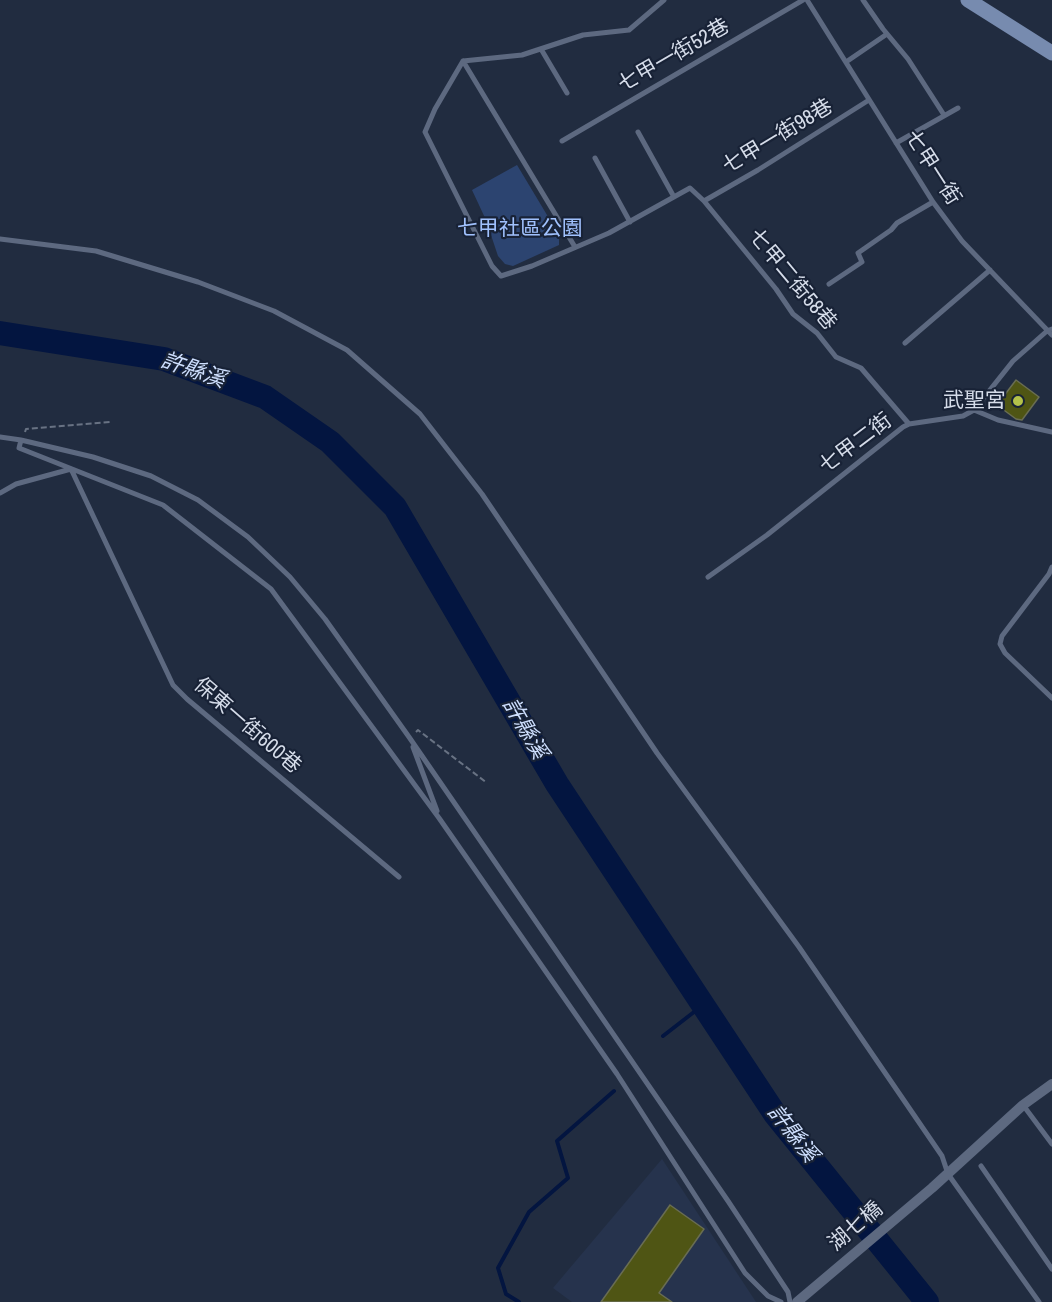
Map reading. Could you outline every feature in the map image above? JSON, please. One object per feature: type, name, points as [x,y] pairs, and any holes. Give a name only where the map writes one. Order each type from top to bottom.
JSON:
[{"type":"main road","points":[[968,0],[1052,53]]},
{"type":"street","name":"湖七橋","points":[[800,1299],[932,1188],[1023,1105],[1052,1083]]},
{"type":"lane","points":[[463,62],[522,55],[583,35],[629,30],[664,0]]},
{"type":"lane","name":"七甲一街","points":[[805,0],[933,202],[962,241],[1050,332]]},
{"type":"lane","name":"七甲一街52巷","points":[[562,141],[805,0]]},
{"type":"lane","points":[[863,0],[887,34],[908,58],[944,116]]},
{"type":"lane","points":[[846,62],[887,34]]},
{"type":"lane","points":[[541,49],[567,93]]},
{"type":"lane","points":[[463,62],[435,109],[425,132],[492,266],[501,276],[609,233],[690,188],[704,201]]},
{"type":"lane","points":[[463,62],[575,247]]},
{"type":"lane","name":"七甲一街98巷","points":[[704,201],[869,100]]},
{"type":"lane","points":[[896,142],[958,108]]},
{"type":"lane","points":[[638,132],[674,197]]},
{"type":"lane","points":[[594,158],[630,222]]},
{"type":"lane","name":"七甲二街58巷","points":[[704,201],[776,289],[793,314],[817,333],[836,357],[861,368],[909,424]]},
{"type":"lane","points":[[829,284],[862,262],[858,253],[891,230],[897,223],[933,202]]},
{"type":"lane","points":[[0,239],[96,251],[198,282],[274,311],[347,350],[420,414],[482,494],[657,753],[799,947],[942,1156],[948,1174],[1039,1302]]},
{"type":"lane","points":[[905,343],[990,270]]},
{"type":"lane","points":[[1050,332],[1013,361],[974,410],[998,420],[1052,432]]},
{"type":"lane","name":"七甲二街","points":[[708,577],[767,535],[856,463],[909,424],[963,416],[974,410]]},
{"type":"lane","points":[[0,437],[93,458],[151,476],[198,500],[248,537],[290,577],[325,619],[409,737],[728,1201],[788,1292],[790,1302]]},
{"type":"lane","points":[[21,440],[19,448],[163,505],[272,590],[439,819],[617,1074],[745,1273],[768,1296],[781,1302]]},
{"type":"lane","points":[[0,493],[16,484],[71,469]]},
{"type":"lane","name":"保東一街600巷","points":[[71,469],[173,684],[187,699],[399,877]]},
{"type":"lane","points":[[1052,567],[1002,636],[1000,644],[1005,653],[1052,698]]},
{"type":"lane","points":[[409,737],[439,819]]},
{"type":"lane","points":[[1023,1105],[1052,1144]]},
{"type":"lane","points":[[981,1166],[1052,1269]]},
{"type":"path","points":[[21,440],[26,429],[110,422]]},
{"type":"path","points":[[409,737],[418,730],[487,783]]},
{"type":"shaded area","points":[[662,1159],[756,1302],[572,1302],[553,1288]]},
{"type":"green space","name":"七甲社區公園","points":[[517,165],[559,235],[559,245],[513,266],[505,264],[498,256],[486,220],[472,190]]},
{"type":"building","name":"武聖宮","points":[[1016,380],[1039,397],[1022,420],[1016,419],[997,405]]},
{"type":"building","points":[[670,1205],[704,1229],[659,1293],[672,1302],[601,1302]]},
{"type":"waterway","name":"許縣溪","points":[[0,333],[164,359],[265,397],[330,442],[395,507],[557,784],[775,1114],[927,1302]]},
{"type":"waterway","points":[[663,1036],[703,1005]]},
{"type":"waterway","points":[[519,1302],[506,1294],[498,1268],[529,1212],[568,1178],[557,1141],[614,1091]]},
{"type":"place","name":"武聖宮","points":[[1018,401]]}]
